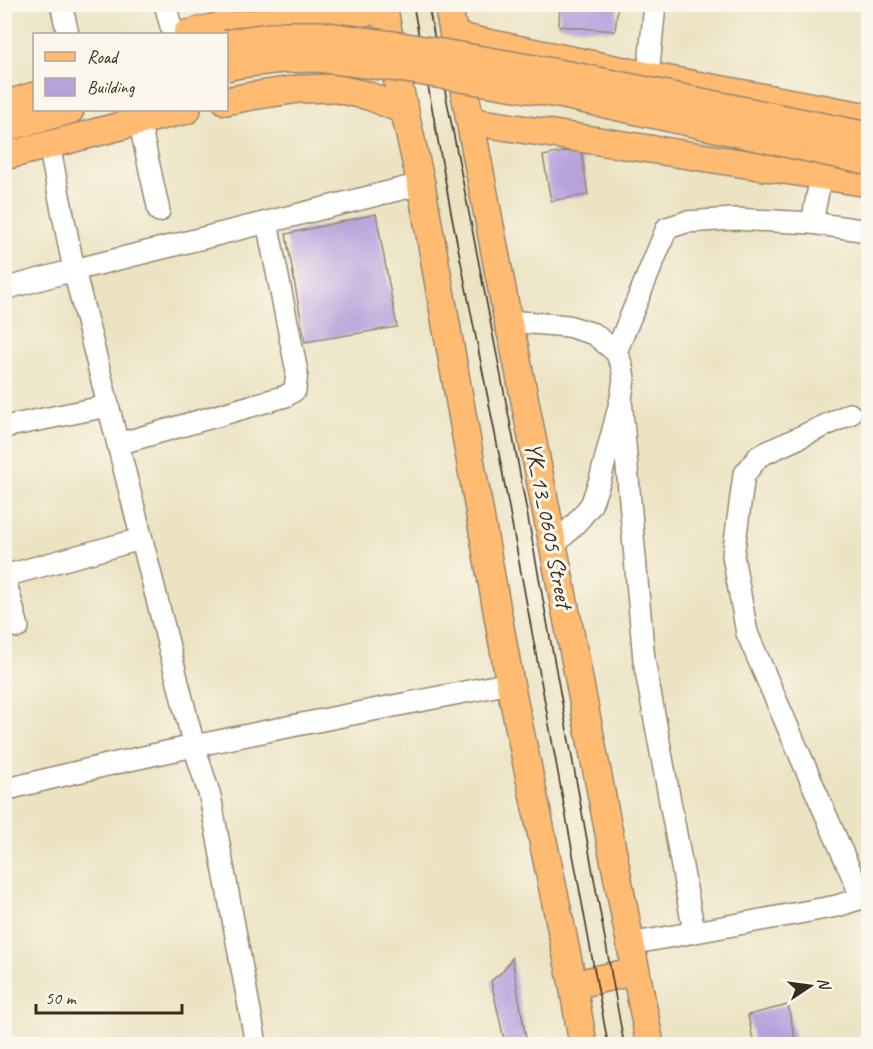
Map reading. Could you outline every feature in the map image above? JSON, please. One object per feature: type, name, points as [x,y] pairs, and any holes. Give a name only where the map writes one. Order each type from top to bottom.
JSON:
[{"type":"main road","name":"YK_13_0605 Street","points":[[448,4],[650,1044]]},
{"type":"main road","points":[[191,33],[217,27],[383,7],[394,69],[422,184],[510,683],[573,985],[583,1044]]},
{"type":"main road","points":[[228,45],[285,35],[321,35],[401,46],[569,75],[868,136]]},
{"type":"main road","points":[[454,36],[648,76],[868,117]]},
{"type":"main road","points":[[228,67],[282,59],[318,58],[406,69],[564,95],[868,161]]},
{"type":"main road","points":[[4,85],[33,77]]},
{"type":"main road","points":[[228,101],[299,89],[333,88],[369,96],[405,111]]},
{"type":"main road","points":[[4,105],[33,96]]},
{"type":"main road","points":[[4,129],[67,111]]},
{"type":"main road","points":[[4,156],[139,120],[182,111]]},
{"type":"main road","points":[[470,121],[868,183]]},
{"type":"main road","points":[[573,985],[636,971]]},
{"type":"street","points":[[61,4],[68,33]]},
{"type":"street","points":[[165,4],[173,33]]},
{"type":"street","points":[[648,76],[655,4]]},
{"type":"street","points":[[139,120],[159,211]]},
{"type":"street","points":[[49,145],[74,270],[194,746],[210,796],[252,1044]]},
{"type":"street","points":[[812,223],[821,176]]},
{"type":"street","points":[[4,289],[422,184]]},
{"type":"street","points":[[616,352],[667,228],[686,222],[734,219],[812,223],[868,231]]},
{"type":"street","points":[[118,444],[286,396],[295,390],[297,372],[267,222]]},
{"type":"street","points":[[508,321],[568,326],[594,334],[616,352],[622,366],[624,379],[621,399],[600,480],[591,505],[553,547]]},
{"type":"street","points":[[621,399],[644,660],[694,932]]},
{"type":"street","points":[[4,428],[108,406]]},
{"type":"street","points":[[630,944],[837,906],[865,897],[747,633],[733,556],[744,476],[759,456],[850,414]]},
{"type":"street","points":[[18,627],[4,576],[141,538]]},
{"type":"street","points":[[4,790],[194,746],[510,683]]},
{"type":"building","points":[[560,4],[618,4],[615,31],[559,26]]},
{"type":"building","points":[[581,148],[588,195],[551,201],[543,156]]},
{"type":"building","points":[[376,214],[397,327],[305,342],[286,234]]},
{"type":"building","points":[[512,958],[527,1044],[505,1044],[491,981],[503,971]]},
{"type":"building","points":[[788,1005],[796,1044],[754,1044],[748,1015]]},
{"type":"tram line","points":[[413,4],[608,1044]]},
{"type":"tram line","points":[[428,4],[517,458],[624,1044]]}]
